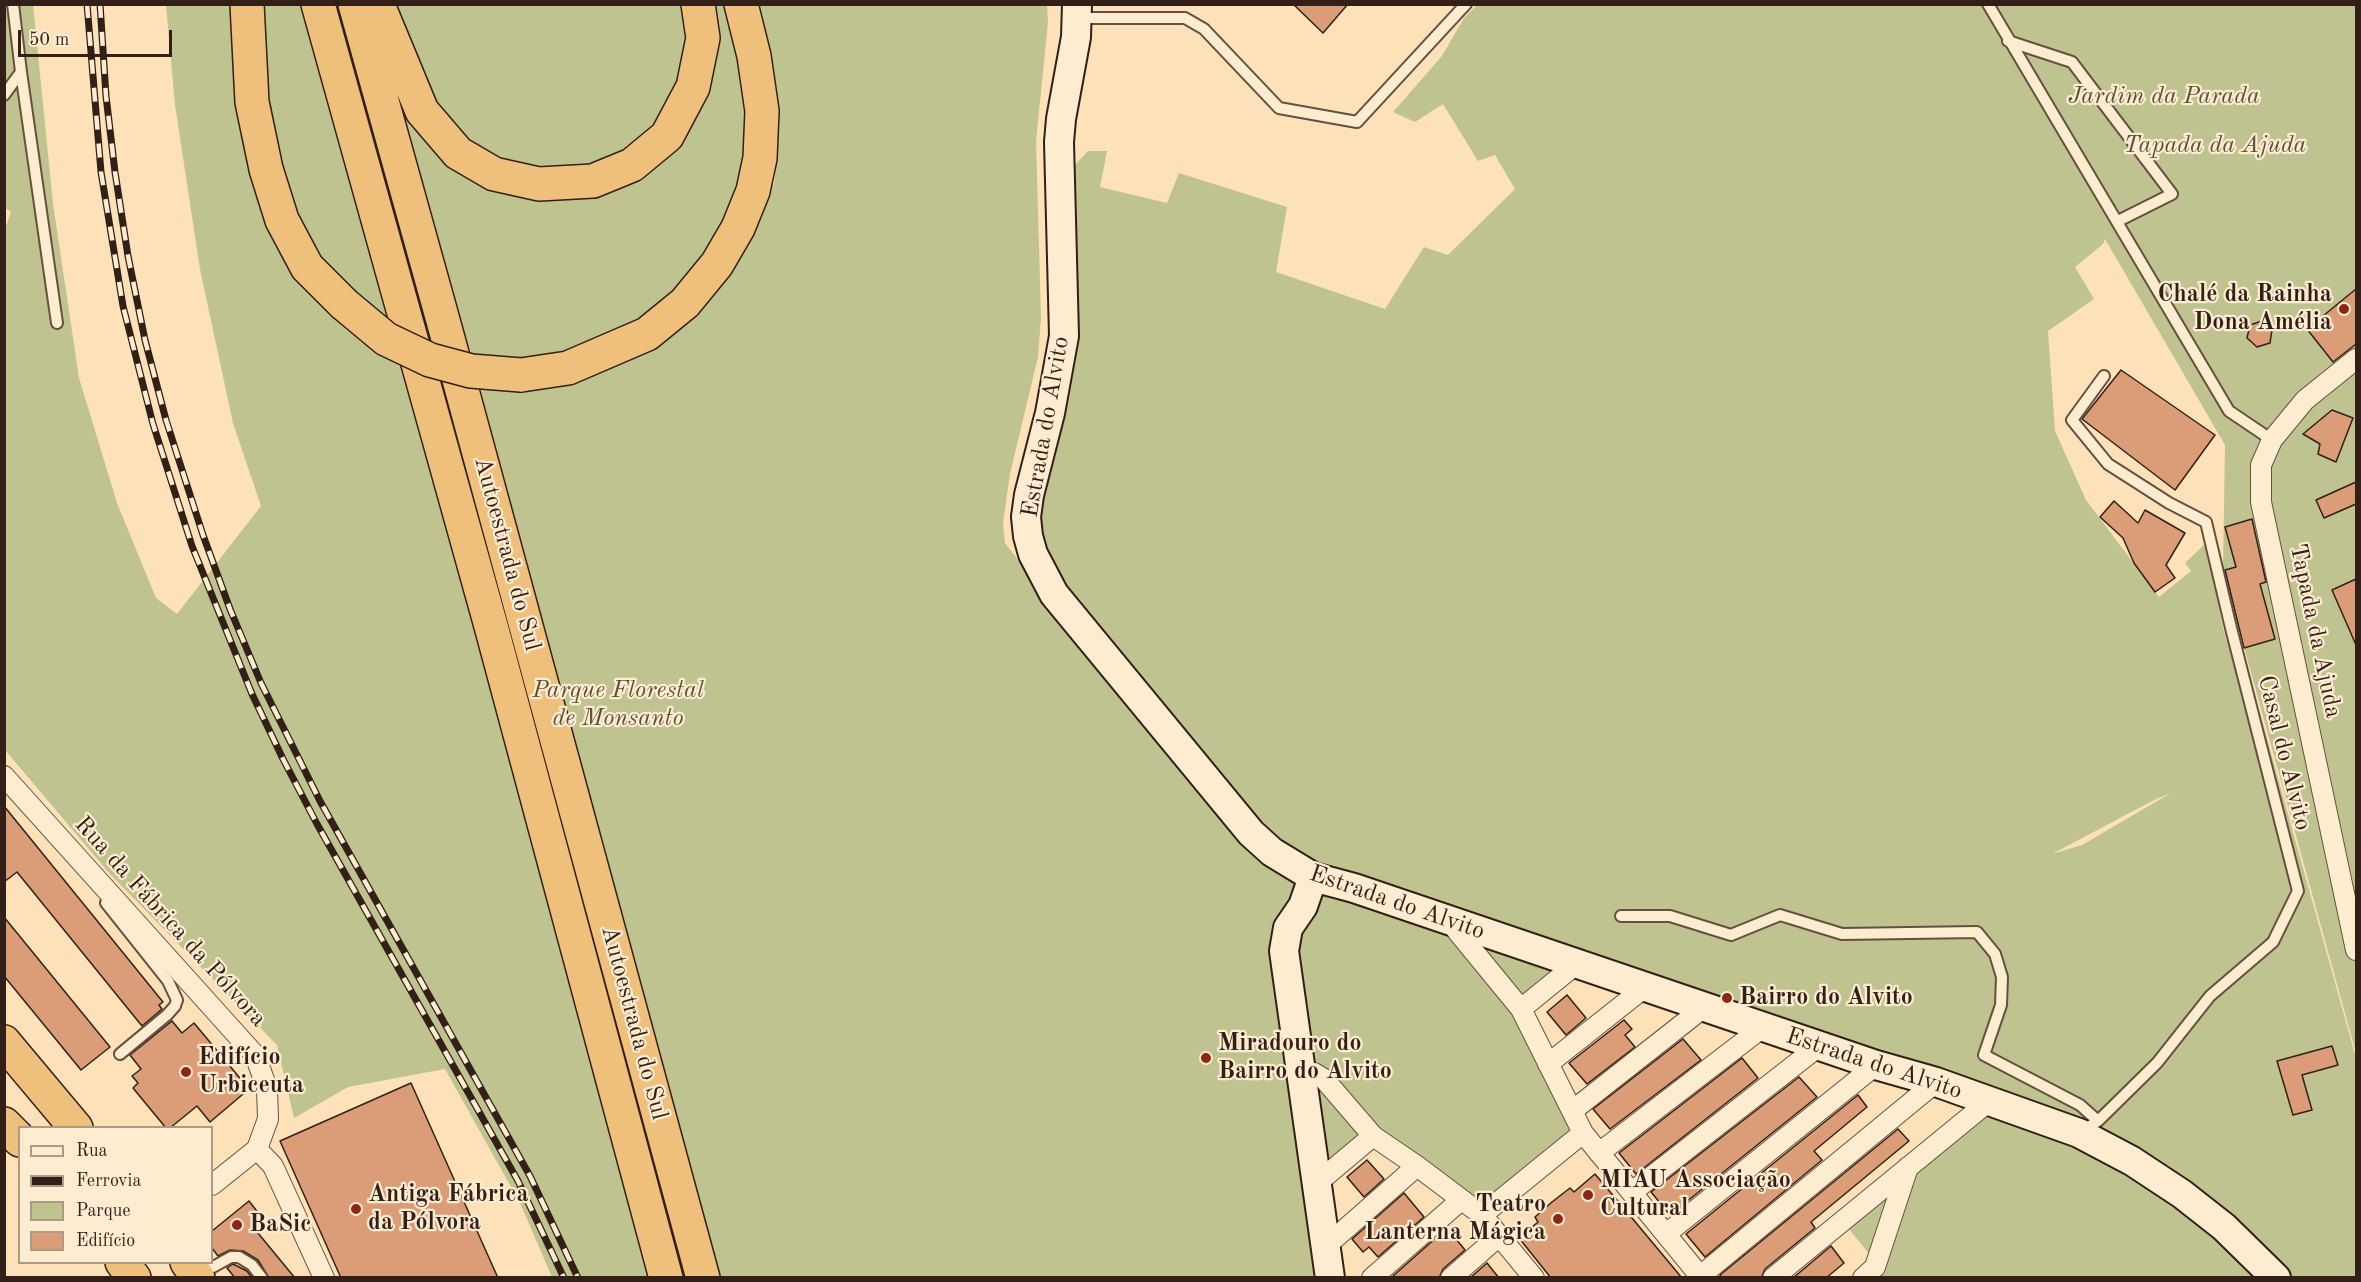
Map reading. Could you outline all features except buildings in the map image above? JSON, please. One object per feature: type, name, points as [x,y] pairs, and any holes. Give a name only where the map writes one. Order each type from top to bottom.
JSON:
[{"type":"highway","points":[[248,4],[252,102],[266,169],[282,220],[308,267],[344,304],[386,339],[430,360],[471,371],[521,375],[568,368],[647,334],[685,303],[717,264],[738,228],[753,191],[760,158],[762,111],[754,56],[741,4]]},
{"type":"highway","name":"Autoestrada do Sul","points":[[318,4],[491,626],[666,1278]]},
{"type":"highway","name":"Autoestrada do Sul","points":[[355,4],[703,1278]]},
{"type":"highway","points":[[373,4],[381,12],[422,111],[458,153],[494,174],[539,184],[593,181],[632,165],[667,136],[693,87],[703,38],[698,4]]},
{"type":"highway","points":[[4,1042],[74,1126]]},
{"type":"highway","points":[[4,1124],[18,1138]]},
{"type":"highway","points":[[123,1264],[134,1278]]},
{"type":"highway","points":[[189,1264],[198,1278]]},
{"type":"street","name":"Estrada do Alvito","points":[[1077,11],[1059,142],[1064,336],[1050,413],[1029,495],[1026,517],[1028,536],[1033,554],[1054,594],[1251,833],[1272,852],[1313,877],[1354,888],[1703,1008],[1876,1065],[1936,1082],[1988,1102],[2088,1127],[2224,1227],[2276,1278]]},
{"type":"street","name":"Tapada da Ajuda","points":[[2356,359],[2305,400],[2272,440],[2261,465],[2261,502],[2356,950]]},
{"type":"street","name":"Rua da Fábrica da Pólvora","points":[[8,787],[255,1055],[267,1088],[268,1119],[257,1149]]},
{"type":"street","points":[[1313,877],[1303,906],[1288,928],[1284,942],[1330,1278]]},
{"type":"street","points":[[1456,923],[1457,931],[1521,1009],[1583,1133],[1699,1277],[1936,1082]]},
{"type":"street","points":[[1521,1009],[1575,964]]},
{"type":"street","points":[[1548,1064],[1644,988]]},
{"type":"street","points":[[1572,1111],[1703,1008]]},
{"type":"street","points":[[1599,1153],[1763,1027]]},
{"type":"street","points":[[1632,1192],[1819,1046]]},
{"type":"street","points":[[1666,1234],[1876,1065]]},
{"type":"street","points":[[1301,1073],[1314,1073],[1324,1079],[1373,1136],[1482,1215],[1531,1277]]},
{"type":"street","points":[[1773,1278],[1988,1102]]},
{"type":"street","points":[[1482,1215],[1583,1133]]},
{"type":"street","points":[[1317,1183],[1373,1136]]},
{"type":"street","points":[[213,1184],[257,1149],[273,1166],[324,1278]]},
{"type":"street","points":[[1326,1246],[1417,1166]]},
{"type":"street","points":[[1863,1278],[1875,1268],[1908,1167]]},
{"type":"street","points":[[1372,1278],[1461,1200]]},
{"type":"street","points":[[1451,1278],[1499,1236]]},
{"type":"lane","points":[[14,4],[21,72],[57,323]]},
{"type":"lane","points":[[1077,11],[1185,18],[1204,29],[1280,108],[1357,122],[1466,4]]},
{"type":"lane","points":[[1988,4],[2229,411],[2272,440]]},
{"type":"lane","points":[[2008,40],[2072,62],[2172,194],[2118,221]]},
{"type":"lane","points":[[4,95],[21,72]]},
{"type":"lane","name":"Casal do Alvito","points":[[2088,1127],[2157,1063],[2210,996],[2273,942],[2298,891],[2230,628],[2206,522],[2169,503],[2108,464],[2072,420],[2104,376]]},
{"type":"lane","points":[[8,787],[168,981],[175,993],[176,1006],[120,1054]]},
{"type":"lane","points":[[1621,916],[1670,916],[1731,935],[1780,915],[1842,934],[1977,932],[1995,954],[2002,977],[2001,1005],[1984,1055],[2080,1105],[2088,1127]]},
{"type":"lane","points":[[191,1264],[204,1269],[213,1267],[231,1257],[239,1257],[252,1265],[262,1278]]},
{"type":"green space","points":[[4,5],[33,5],[53,204],[79,378],[117,503],[156,598],[177,614],[261,506],[233,423],[200,269],[175,105],[166,5],[725,5],[774,187],[778,141],[774,70],[758,5],[1047,5],[1048,22],[1036,141],[1041,318],[1038,357],[1010,474],[1003,523],[1005,543],[1087,649],[1074,602],[1042,553],[1038,500],[1073,167],[1088,151],[1107,151],[1100,187],[1167,203],[1179,173],[1287,207],[1276,272],[1385,309],[1424,247],[1448,255],[1515,189],[1495,155],[1478,161],[1443,104],[1415,122],[1393,112],[1442,56],[1464,18],[1477,5],[2356,5],[2356,1053],[2223,571],[2225,445],[2105,239],[2103,244],[2075,267],[2094,299],[2048,331],[2055,431],[2086,500],[2159,597],[2191,571],[2185,563],[2206,543],[2223,628],[2233,661],[2242,649],[2356,1058],[2356,1277],[1874,1277],[1879,1266],[1849,1229],[2000,1103],[1581,958],[1527,1003],[1589,1129],[1484,1216],[1373,1129],[1325,1170],[1336,1277],[552,1277],[520,1203],[445,1069],[348,1087],[294,1118],[277,1045],[110,874],[5,750],[4,232],[11,212],[4,207]],"holes":[[[2171,793],[2082,845],[2052,854]]]},
{"type":"railway","points":[[87,4],[101,172],[123,306],[153,424],[192,546],[252,694],[283,759],[317,824],[518,1181],[564,1278]]},
{"type":"railway","points":[[100,4],[106,96],[115,172],[128,256],[145,340],[166,420],[203,535],[230,609],[261,683],[320,801],[530,1176],[578,1278]]},
{"type":"place","name":"Chalé da Rainha Dona Amélia","points":[[2344,309]]},
{"type":"place","name":"Bairro do Alvito","points":[[1727,998]]},
{"type":"place","name":"Miradouro do Bairro do Alvito","points":[[1206,1058]]},
{"type":"place","name":"Edifício Urbiceuta","points":[[186,1072]]},
{"type":"place","name":"MIAU Associação Cultural","points":[[1588,1195]]},
{"type":"place","name":"Antiga Fábrica da Pólvora","points":[[356,1209]]},
{"type":"place","name":"Teatro Lanterna Mágica","points":[[1558,1219]]},
{"type":"place","name":"BaSic","points":[[237,1225]]},
{"type":"park label","name":"Jardim da Parada","points":[[2164,97]]},
{"type":"park label","name":"Parque Florestal de Monsanto","points":[[618,705]]}]
